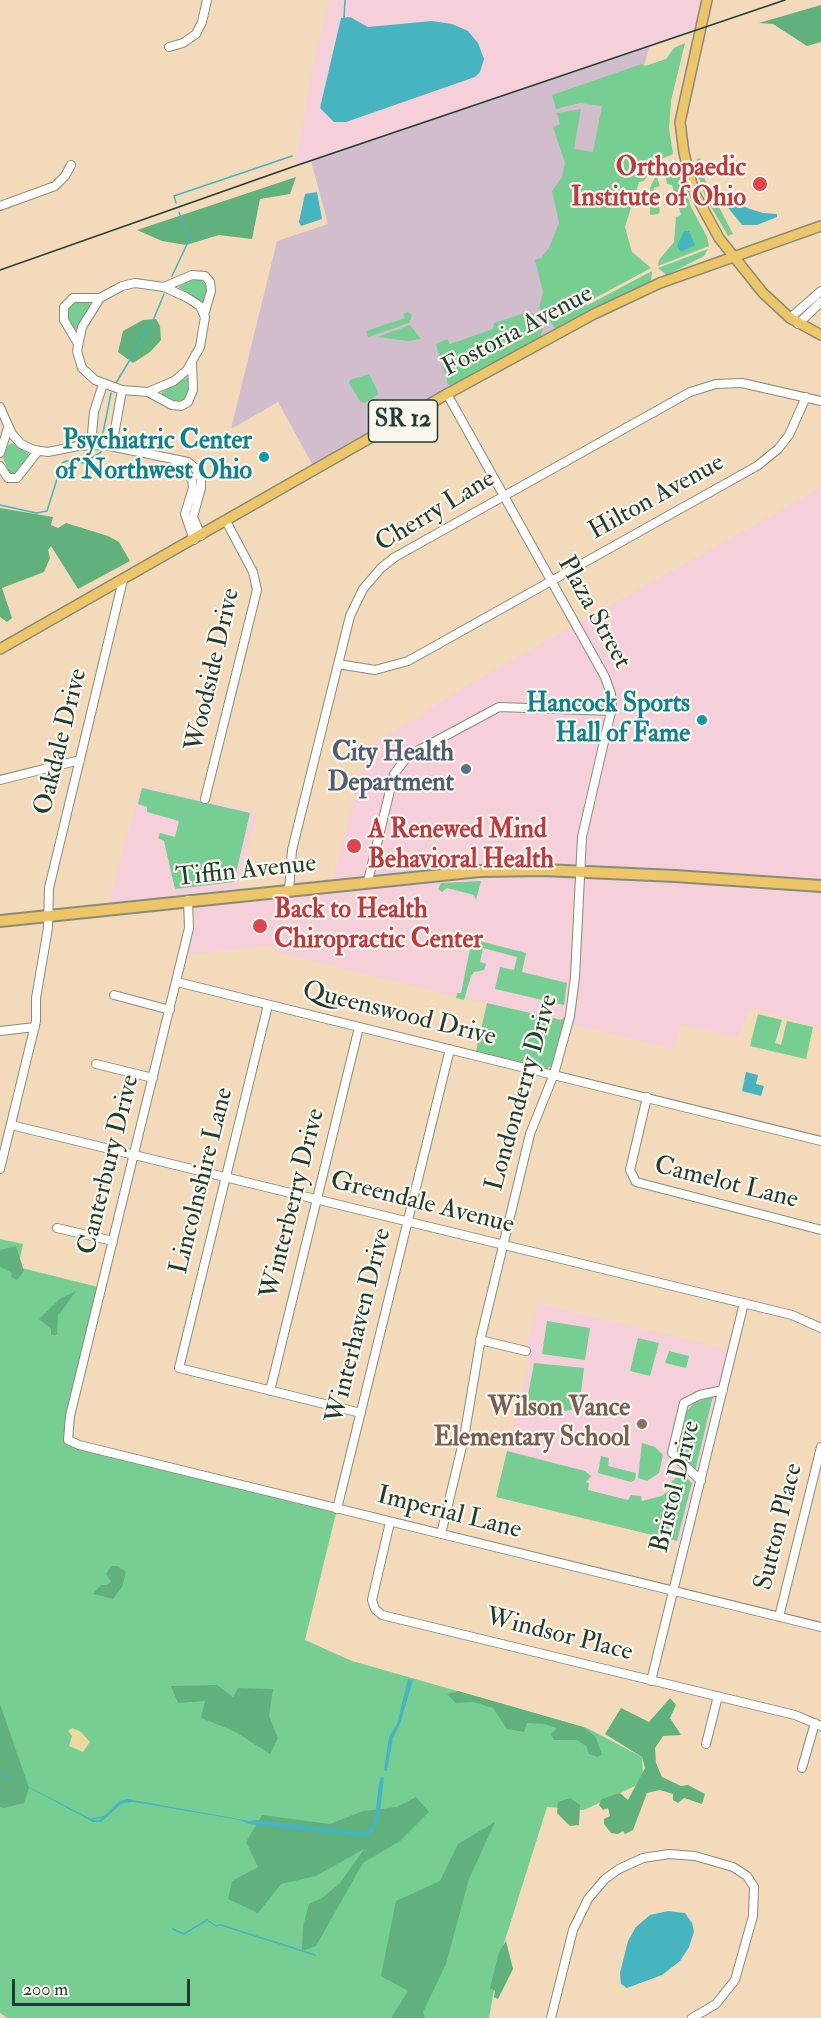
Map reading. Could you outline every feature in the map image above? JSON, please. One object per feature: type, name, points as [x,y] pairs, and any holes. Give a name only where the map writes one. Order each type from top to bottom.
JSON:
[{"type":"highway","name":"Tiffin Avenue","points":[[0,921],[480,871],[580,872],[821,886]]},
{"type":"main road","points":[[707,0],[683,102],[681,133],[697,198],[712,227],[732,256],[765,296],[798,324],[821,335]]},
{"type":"main road","name":"Fostoria Avenue","points":[[0,650],[447,394],[627,297],[732,256],[821,226]]},
{"type":"street","points":[[169,47],[183,43],[196,34],[202,22],[207,0]]},
{"type":"street","points":[[0,206],[55,186],[71,165]]},
{"type":"street","points":[[148,392],[174,381],[192,363],[202,339],[204,315],[211,291],[210,282],[205,276],[192,275],[164,287]]},
{"type":"street","points":[[192,363],[193,390],[188,402],[180,406],[172,405],[148,392],[122,390],[103,384],[91,378],[82,368],[77,342],[64,320],[64,307],[73,298],[100,298],[130,284],[164,287],[197,303],[204,315]]},
{"type":"street","points":[[790,318],[821,291]]},
{"type":"street","points":[[77,342],[82,327],[100,298]]},
{"type":"street","points":[[798,324],[821,302]]},
{"type":"street","name":"Cherry Lane","points":[[290,890],[292,850],[350,616],[359,596],[374,575],[395,557],[699,389],[724,383],[742,383],[821,401]]},
{"type":"street","points":[[91,445],[94,412],[103,384]]},
{"type":"street","points":[[112,446],[122,390]]},
{"type":"street","name":"Plaza Street","points":[[447,394],[612,693],[612,711],[585,824],[580,872]]},
{"type":"street","name":"Hilton Avenue","points":[[338,664],[366,670],[400,665],[444,643],[764,461],[789,435],[806,397]]},
{"type":"street","points":[[0,407],[8,428],[21,444],[38,451],[91,445],[112,446],[174,460],[188,471],[192,479],[193,488],[185,514],[197,538]]},
{"type":"street","points":[[0,453],[8,428]]},
{"type":"street","points":[[0,466],[8,478],[17,478],[38,451]]},
{"type":"street","name":"Woodside Drive","points":[[205,799],[257,590],[253,572],[226,522]]},
{"type":"street","name":"Oakdale Drive","points":[[0,1169],[35,1027],[36,998],[46,946],[49,888],[123,580]]},
{"type":"street","points":[[369,881],[394,774],[408,756],[499,707],[612,711]]},
{"type":"street","points":[[0,780],[80,760]]},
{"type":"street","name":"Londonderry Drive","points":[[441,1534],[464,1438],[480,1340],[530,1134],[554,1074],[566,1036],[573,999],[580,872]]},
{"type":"street","name":"Canterbury Drive","points":[[68,1440],[70,1416],[189,928],[188,900]]},
{"type":"street","name":"Queenswood Drive","points":[[177,982],[821,1141]]},
{"type":"street","points":[[114,995],[170,1010]]},
{"type":"street","name":"Lincolnshire Lane","points":[[268,1005],[179,1368],[270,1391]]},
{"type":"street","points":[[0,1031],[35,1027]]},
{"type":"street","name":"Winterberry Drive","points":[[270,1391],[359,1027]]},
{"type":"street","name":"Winterhaven Drive","points":[[338,1509],[450,1049]]},
{"type":"street","points":[[96,1064],[153,1078]]},
{"type":"street","name":"Camelot Lane","points":[[646,1097],[630,1170],[636,1182],[821,1230]]},
{"type":"street","name":"Greendale Avenue","points":[[11,1125],[792,1315],[821,1328]]},
{"type":"street","points":[[57,1228],[113,1241]]},
{"type":"street","name":"Bristol Drive","points":[[651,1681],[744,1303]]},
{"type":"street","points":[[480,1340],[526,1351]]},
{"type":"street","points":[[700,1481],[672,1453],[684,1403],[700,1395],[723,1390]]},
{"type":"street","points":[[270,1391],[361,1413]]},
{"type":"street","name":"Imperial Lane","points":[[68,1440],[79,1445],[821,1627]]},
{"type":"street","name":"Sutton Place","points":[[779,1617],[821,1447]]},
{"type":"street","name":"Windsor Place","points":[[390,1521],[372,1600],[378,1612],[795,1715],[818,1725]]},
{"type":"street","points":[[706,1744],[718,1696]]},
{"type":"street","points":[[802,1768],[818,1725]]},
{"type":"street","points":[[551,2018],[573,1930],[588,1899],[605,1879],[627,1864],[651,1856],[669,1854],[695,1856],[733,1867],[747,1876],[754,1887],[753,1916],[735,1980],[716,2004],[692,2018]]},
{"type":"shaded area","points":[[329,0],[707,0],[700,29],[295,166],[314,62]]},
{"type":"shaded area","points":[[649,47],[585,303],[594,314],[316,471],[278,402],[231,429],[277,241],[328,224],[311,161]]},
{"type":"shaded area","points":[[821,488],[821,1028],[750,1008],[737,1038],[681,1024],[672,1049],[272,951],[273,945],[183,955],[188,901],[107,909],[141,786],[257,812],[239,882],[242,895],[331,885],[368,748],[471,683]]},
{"type":"shaded area","points":[[538,1303],[733,1351],[686,1543],[496,1497],[530,1359],[526,1351]]},
{"type":"green space","points":[[821,5],[821,42],[807,46],[773,24],[759,23]]},
{"type":"green space","points":[[685,43],[671,101],[669,128],[673,154],[656,161],[644,181],[639,182],[625,227],[632,252],[651,268],[584,304],[586,306],[652,271],[651,281],[559,329],[555,328],[539,308],[543,292],[535,260],[541,258],[549,248],[559,223],[552,191],[562,177],[565,163],[553,127],[560,124],[557,113],[581,109],[574,149],[593,152],[602,106],[580,103],[556,109],[552,95],[642,64],[645,66],[666,59],[674,48]]},
{"type":"green space","points":[[700,158],[705,180],[733,234],[728,236],[705,196],[695,166],[697,159]]},
{"type":"green space","points":[[672,162],[678,167],[691,207],[707,237],[709,246],[658,266],[659,260],[674,242],[676,217],[681,215],[672,185],[667,184],[664,168],[666,164]]},
{"type":"green space","points":[[656,175],[660,186],[654,188],[660,211],[658,214],[650,215],[650,188]]},
{"type":"green space","points":[[296,177],[290,194],[260,199],[252,239],[219,235],[186,245],[162,241],[137,230]]},
{"type":"green space","points":[[708,249],[704,256],[667,275],[658,268]]},
{"type":"green space","points":[[195,278],[201,279],[208,288],[203,303],[178,287]]},
{"type":"green space","points":[[89,302],[90,305],[76,330],[67,320],[67,307],[72,303]]},
{"type":"green space","points":[[408,312],[412,315],[409,323],[368,337],[366,331],[405,318],[403,314]]},
{"type":"green space","points":[[525,313],[535,314],[543,328],[539,340],[452,386],[448,384],[436,344],[447,339],[450,344],[493,329],[494,323]]},
{"type":"green space","points":[[156,319],[160,326],[161,340],[150,352],[133,363],[118,352],[123,331],[143,320]]},
{"type":"green space","points":[[410,325],[421,339],[407,341],[378,337]]},
{"type":"green space","points":[[369,374],[379,394],[365,403],[360,401],[349,383],[350,380]]},
{"type":"green space","points":[[188,377],[190,391],[183,401],[173,402],[162,395],[162,392]]},
{"type":"green space","points":[[12,443],[28,453],[28,458],[17,474],[10,475],[3,458],[8,445]]},
{"type":"green space","points":[[0,508],[53,517],[51,525],[58,528],[66,523],[108,536],[119,542],[130,561],[78,589],[51,546],[48,550],[50,558],[44,572],[2,588],[12,618],[7,622],[0,617]]},
{"type":"green space","points":[[142,788],[250,813],[234,882],[175,889],[164,841],[158,838],[160,833],[175,837],[179,821],[147,812],[147,807],[138,804]]},
{"type":"green space","points":[[481,881],[476,900],[474,895],[447,888],[442,892],[438,889],[441,883]]},
{"type":"green space","points":[[472,939],[526,953],[522,972],[567,983],[564,1005],[495,989],[500,967],[514,970],[517,957],[483,948],[480,962],[486,964],[484,970],[474,972],[471,976],[464,1000],[456,998],[457,993],[461,993]]},
{"type":"green space","points":[[487,1003],[561,1020],[565,1016],[553,1066],[547,1068],[476,1051]]},
{"type":"green space","points":[[758,1014],[782,1020],[775,1043],[781,1045],[787,1021],[813,1027],[806,1059],[750,1046]]},
{"type":"green space","points":[[0,1239],[23,1244],[18,1267],[102,1288],[68,1440],[337,1509],[305,1640],[352,1661],[587,1728],[642,1757],[643,1776],[635,1786],[584,1810],[547,1807],[500,1956],[489,2018],[7,2018],[0,2013]]},
{"type":"green space","points":[[16,1246],[24,1271],[17,1280],[11,1277],[12,1273],[0,1267],[0,1250]]},
{"type":"green space","points":[[76,1291],[58,1316],[57,1335],[51,1335],[51,1329],[39,1319],[60,1299]]},
{"type":"green space","points":[[547,1321],[590,1328],[585,1360],[542,1354]]},
{"type":"green space","points":[[638,1338],[659,1343],[650,1376],[630,1371]]},
{"type":"green space","points":[[669,1351],[689,1356],[686,1368],[665,1363]]},
{"type":"green space","points":[[534,1363],[584,1368],[579,1407],[529,1416],[526,1406]]},
{"type":"green space","points":[[713,1396],[695,1472],[678,1451],[686,1412],[694,1403]]},
{"type":"green space","points":[[642,1443],[655,1447],[663,1455],[659,1473],[647,1481],[638,1478]]},
{"type":"green space","points":[[507,1451],[585,1471],[591,1476],[586,1482],[589,1483],[588,1490],[628,1500],[631,1495],[641,1496],[642,1501],[661,1496],[674,1486],[671,1482],[682,1473],[692,1483],[677,1541],[496,1497]]},
{"type":"green space","points":[[601,1456],[609,1458],[608,1466],[636,1473],[635,1480],[631,1482],[598,1473]]},
{"type":"green space","points":[[111,1566],[118,1566],[126,1572],[122,1587],[113,1599],[93,1594],[101,1585],[107,1585],[111,1581],[106,1574]]},
{"type":"green space","points":[[217,1685],[233,1697],[238,1688],[273,1689],[269,1716],[278,1738],[270,1754],[234,1731],[201,1718],[205,1701],[178,1703],[171,1686]]},
{"type":"green space","points":[[458,1691],[583,1727],[595,1736],[602,1754],[598,1757],[589,1754],[586,1746],[577,1740],[554,1740],[551,1734],[557,1728],[544,1724],[527,1723],[524,1732],[507,1729],[493,1708],[474,1702],[456,1703],[447,1694]]},
{"type":"green space","points":[[670,1698],[676,1705],[670,1718],[681,1735],[663,1736],[655,1748],[656,1763],[662,1777],[681,1786],[688,1785],[705,1794],[702,1804],[684,1798],[678,1803],[673,1800],[673,1794],[660,1790],[647,1793],[633,1830],[625,1834],[623,1831],[618,1834],[611,1833],[604,1824],[604,1819],[610,1816],[608,1808],[603,1810],[599,1805],[602,1799],[620,1793],[628,1800],[645,1768],[642,1757],[605,1734],[621,1708],[649,1722]]},
{"type":"green space","points":[[0,1704],[29,1788],[24,1803],[4,1808],[0,1807]]},
{"type":"green space","points":[[416,1797],[429,1812],[400,1841],[363,1863],[316,1946],[302,1951],[303,1926],[309,1904],[322,1898],[340,1883],[364,1849],[316,1876],[281,1884],[258,1913],[228,1899],[232,1881],[258,1867],[246,1842],[262,1815],[330,1824],[363,1811],[397,1807]]},
{"type":"green space","points":[[570,1798],[580,1805],[579,1825],[570,1826],[557,1813],[558,1802]]},
{"type":"green space","points":[[495,1822],[469,1879],[446,1964],[423,2012],[425,2018],[391,2018],[408,1991],[381,1976],[396,1901],[440,1881],[458,1844]]},
{"type":"green space","points":[[506,1941],[513,1969],[498,1999],[494,1997],[495,1991],[490,1988],[499,1952]]},
{"type":"sand","points":[[72,1728],[81,1732],[90,1742],[83,1752],[69,1746],[72,1736],[68,1731]]},
{"type":"water","points":[[350,17],[368,27],[432,21],[452,24],[468,31],[478,43],[484,59],[480,72],[475,77],[346,122],[334,122],[320,108],[341,18]]},
{"type":"water","points":[[317,192],[322,219],[301,226],[299,222],[305,194]]},
{"type":"water","points":[[726,194],[747,208],[777,214],[777,217],[757,225],[742,225],[726,205]]},
{"type":"water","points":[[684,231],[689,231],[695,245],[681,252],[677,246]]},
{"type":"water","points":[[746,1072],[758,1075],[756,1084],[764,1086],[761,1096],[742,1091]]},
{"type":"water","points":[[408,1679],[413,1680],[400,1724],[393,1738],[387,1771],[384,1770],[389,1737],[397,1724]]},
{"type":"water","points":[[0,1772],[93,1820],[100,1820],[120,1801],[128,1799],[249,1821],[258,1820],[362,1832],[369,1830],[374,1824],[379,1783],[381,1777],[384,1778],[379,1821],[373,1832],[365,1837],[248,1824],[240,1820],[128,1801],[121,1804],[101,1822],[93,1822]]},
{"type":"water","points":[[668,1911],[685,1913],[692,1923],[694,1932],[689,1947],[680,1961],[662,1975],[627,1988],[621,1984],[620,1973],[628,1941],[636,1927],[650,1915]]},
{"type":"waterway","points":[[344,18],[345,0]]},
{"type":"waterway","points":[[176,203],[174,196],[292,156]]},
{"type":"waterway","points":[[172,276],[189,240],[179,212]]},
{"type":"waterway","points":[[116,383],[152,323],[164,294]]},
{"type":"waterway","points":[[102,438],[111,393]]},
{"type":"waterway","points":[[0,505],[36,513],[47,511],[62,463],[66,461],[84,463],[102,450]]},
{"type":"waterway","points":[[0,1775],[10,1778]]},
{"type":"waterway","points":[[121,1803],[132,1801]]},
{"type":"waterway","points":[[92,1819],[107,1816]]},
{"type":"waterway","points":[[173,1929],[184,1934],[207,1920],[216,1926],[221,1925],[315,1955]]},
{"type":"railway","points":[[0,270],[295,166],[785,0]]},
{"type":"place","name":"Orthopaedic Institute of Ohio","points":[[760,184]]},
{"type":"place","name":"Psychiatric Center of Northwest Ohio","points":[[264,457]]},
{"type":"place","name":"Hancock Sports Hall of Fame","points":[[702,720]]},
{"type":"place","name":"City Health Department","points":[[466,769]]},
{"type":"place","name":"A Renewed Mind Behavioral Health","points":[[354,846]]},
{"type":"place","name":"Back to Health Chiropractic Center","points":[[260,926]]},
{"type":"place","name":"Wilson Vance Elementary School","points":[[642,1424]]}]
